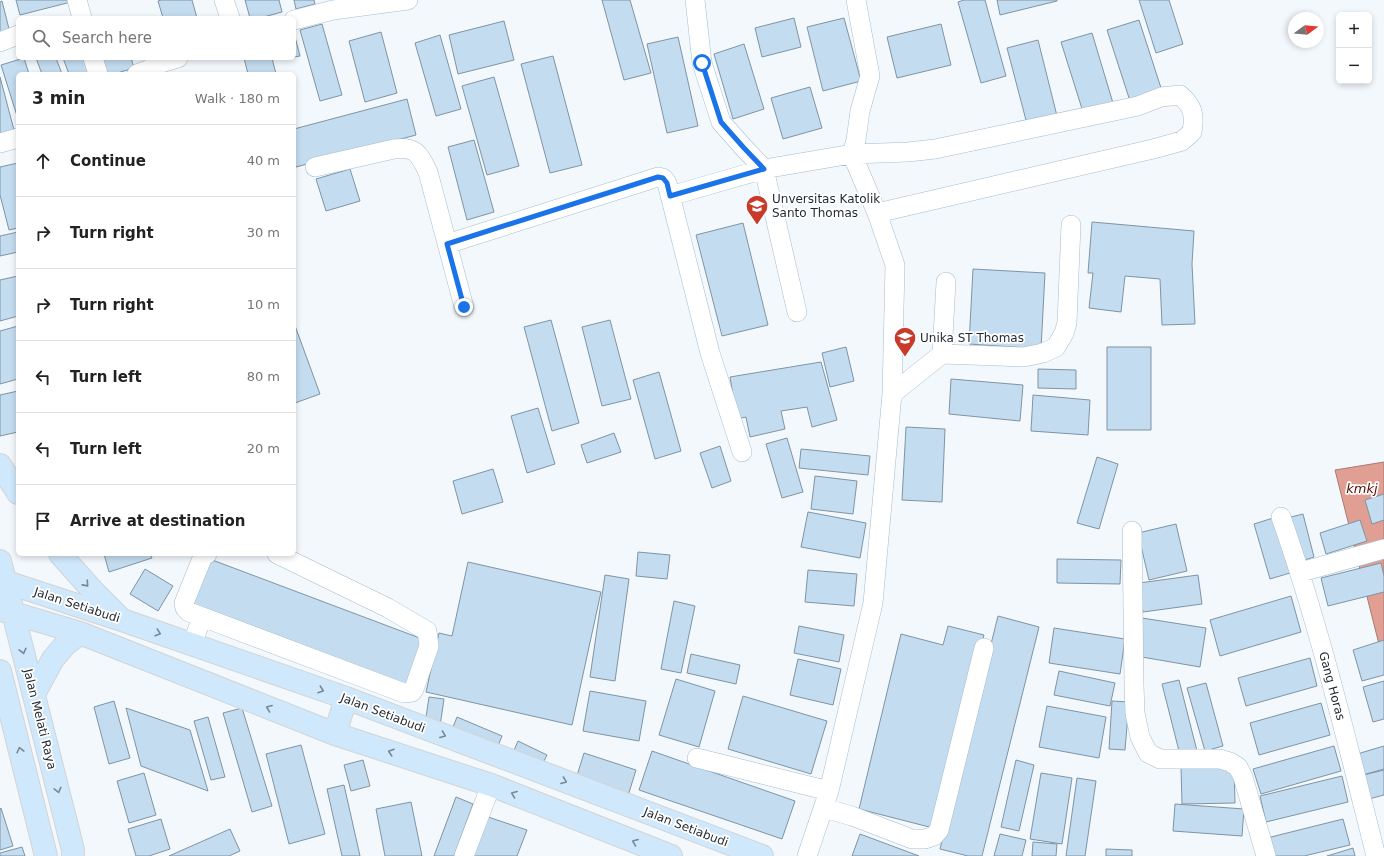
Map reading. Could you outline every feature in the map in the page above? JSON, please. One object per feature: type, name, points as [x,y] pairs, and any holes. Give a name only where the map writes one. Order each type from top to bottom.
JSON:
[{"type":"main road","points":[[0,465],[16,490]]},
{"type":"main road","points":[[62,556],[93,591],[122,620]]},
{"type":"main road","name":"Jalan Melati Raya","points":[[0,561],[7,611],[34,694],[73,850],[72,856]]},
{"type":"main road","name":"Jalan Setiabudi","points":[[3,581],[122,620],[346,698],[762,856]]},
{"type":"main road","points":[[7,611],[80,633],[335,734],[490,785],[671,856]]},
{"type":"main road","points":[[34,694],[53,659],[65,645],[80,633]]},
{"type":"main road","points":[[0,674],[46,856]]},
{"type":"main road","points":[[335,734],[346,698]]},
{"type":"street","points":[[224,0],[229,16]]},
{"type":"street","points":[[296,19],[332,5],[408,0]]},
{"type":"street","points":[[695,0],[702,63],[721,122],[764,169],[798,312]]},
{"type":"street","points":[[808,856],[826,800],[873,603],[892,394],[895,265],[877,214],[852,154],[856,140],[860,111],[870,76],[856,0]]},
{"type":"street","points":[[0,42],[16,36]]},
{"type":"street","points":[[94,60],[97,72]]},
{"type":"street","points":[[142,72],[156,70],[174,60]]},
{"type":"street","points":[[670,196],[764,169],[852,154],[908,152],[935,149],[1138,106],[1161,97],[1180,95],[1188,103],[1194,119],[1192,132],[1182,141],[877,214]]},
{"type":"street","points":[[0,143],[16,139]]},
{"type":"street","points":[[315,167],[394,149],[404,148],[414,150],[422,160],[428,172],[464,307]]},
{"type":"street","points":[[447,244],[658,177],[663,178],[670,196],[710,353],[742,452]]},
{"type":"street","points":[[892,394],[942,354],[1024,357],[1043,353],[1056,347],[1064,333],[1066,322],[1071,225]]},
{"type":"street","points":[[942,354],[946,282]]},
{"type":"street","name":"Gang Horas","points":[[1282,517],[1301,572],[1376,856]]},
{"type":"street","points":[[1132,531],[1135,713],[1140,737],[1148,753],[1160,759],[1220,759],[1230,762],[1238,767],[1243,777],[1266,856]]},
{"type":"street","points":[[1301,572],[1384,549]]},
{"type":"street","points":[[203,556],[184,603],[185,608],[189,612],[404,693],[412,692],[429,646],[427,631],[388,608],[281,556]]},
{"type":"street","points":[[192,645],[202,617]]},
{"type":"street","points":[[250,665],[260,639]]},
{"type":"street","points":[[697,758],[826,800],[852,816],[912,839],[925,840],[934,836],[938,830],[984,648]]},
{"type":"street","points":[[346,698],[355,675]]},
{"type":"street","points":[[464,856],[490,785]]},
{"type":"water","name":"kmkj","points":[[1384,462],[1384,664],[1335,470]]},
{"type":"building","points":[[16,0],[70,0],[71,2],[20,15]]},
{"type":"building","points":[[192,0],[196,16],[162,16],[158,1]]},
{"type":"building","points":[[245,0],[279,0],[282,12],[267,16],[249,16]]},
{"type":"building","points":[[294,0],[314,0],[315,4],[296,9]]},
{"type":"building","points":[[602,0],[630,0],[651,73],[624,80]]},
{"type":"building","points":[[964,0],[985,0],[1006,76],[981,83],[958,2]]},
{"type":"building","points":[[997,0],[1057,0],[1057,1],[1000,15]]},
{"type":"building","points":[[1139,0],[1169,0],[1183,44],[1156,53]]},
{"type":"building","points":[[2,1],[10,33],[0,36],[0,2]]},
{"type":"building","points":[[794,18],[801,47],[762,57],[755,28]]},
{"type":"building","points":[[844,18],[861,81],[823,91],[807,27]]},
{"type":"building","points":[[1139,20],[1162,91],[1130,101],[1107,30]]},
{"type":"building","points":[[504,21],[514,60],[458,74],[449,35]]},
{"type":"building","points":[[322,24],[342,95],[320,101],[300,30]]},
{"type":"building","points":[[941,24],[951,65],[897,78],[887,37]]},
{"type":"building","points":[[381,32],[397,93],[365,102],[349,41]]},
{"type":"building","points":[[1092,33],[1113,103],[1083,112],[1061,42]]},
{"type":"building","points":[[440,35],[461,109],[436,116],[415,43]]},
{"type":"building","points":[[678,37],[698,126],[667,133],[647,44]]},
{"type":"building","points":[[1038,40],[1057,116],[1027,124],[1007,48]]},
{"type":"building","points":[[296,41],[300,56],[296,57]]},
{"type":"building","points":[[744,44],[764,109],[733,119],[714,54]]},
{"type":"building","points":[[553,56],[582,165],[550,173],[521,64]]},
{"type":"building","points":[[17,60],[25,60],[28,72],[16,72],[16,113],[1,65]]},
{"type":"building","points":[[37,60],[57,60],[61,72],[41,72]]},
{"type":"building","points":[[64,60],[86,60],[90,72],[68,72]]},
{"type":"building","points":[[103,60],[132,60],[134,68],[121,72],[106,72]]},
{"type":"building","points":[[244,60],[272,60],[276,72],[248,72]]},
{"type":"building","points":[[0,77],[14,130],[0,134]]},
{"type":"building","points":[[494,77],[519,166],[487,175],[462,86]]},
{"type":"building","points":[[810,87],[822,128],[783,139],[771,98]]},
{"type":"building","points":[[407,99],[416,135],[296,167],[296,128]]},
{"type":"building","points":[[474,140],[494,212],[467,220],[448,147]]},
{"type":"building","points":[[16,163],[16,228],[9,230],[0,195],[0,167]]},
{"type":"building","points":[[350,169],[360,201],[326,211],[316,179]]},
{"type":"building","points":[[1092,222],[1194,231],[1192,264],[1195,324],[1162,325],[1160,279],[1125,276],[1121,312],[1089,308],[1093,273],[1088,273]]},
{"type":"building","points":[[743,223],[768,325],[722,336],[696,235]]},
{"type":"building","points":[[16,232],[16,252],[0,256],[0,236]]},
{"type":"building","points":[[973,269],[1045,273],[1041,349],[969,344]]},
{"type":"building","points":[[16,276],[16,317],[0,321],[0,280]]},
{"type":"building","points":[[551,320],[579,423],[552,431],[524,327]]},
{"type":"building","points":[[610,320],[631,399],[602,406],[582,327]]},
{"type":"building","points":[[16,327],[16,380],[0,384],[0,331]]},
{"type":"building","points":[[296,328],[320,394],[296,403]]},
{"type":"building","points":[[846,347],[854,381],[830,387],[822,353]]},
{"type":"building","points":[[1107,347],[1151,347],[1151,430],[1107,430]]},
{"type":"building","points":[[821,362],[837,420],[812,427],[807,407],[781,411],[785,429],[750,437],[746,417],[737,419],[730,377]]},
{"type":"building","points":[[1038,369],[1076,370],[1076,389],[1038,388]]},
{"type":"building","points":[[659,372],[681,451],[655,459],[633,380]]},
{"type":"building","points":[[951,379],[1023,385],[1020,421],[949,414]]},
{"type":"building","points":[[16,391],[16,432],[0,436],[0,395]]},
{"type":"building","points":[[1033,395],[1090,400],[1088,435],[1031,431]]},
{"type":"building","points":[[538,408],[555,464],[527,473],[511,416]]},
{"type":"building","points":[[906,427],[945,429],[942,502],[902,500]]},
{"type":"building","points":[[614,433],[621,452],[587,463],[581,445]]},
{"type":"building","points":[[787,438],[803,492],[782,498],[766,444]]},
{"type":"building","points":[[720,446],[731,481],[712,488],[700,453]]},
{"type":"building","points":[[801,449],[870,456],[868,475],[799,468]]},
{"type":"building","points":[[1097,457],[1118,464],[1099,529],[1077,523]]},
{"type":"building","points":[[493,469],[503,502],[462,514],[453,481]]},
{"type":"building","points":[[815,476],[857,481],[853,514],[811,509]]},
{"type":"building","points":[[1384,494],[1384,520],[1372,524],[1365,500]]},
{"type":"building","points":[[808,512],[866,523],[860,558],[801,547]]},
{"type":"building","points":[[1303,514],[1314,557],[1298,562],[1287,518]]},
{"type":"building","points":[[1273,518],[1290,573],[1270,579],[1254,524]]},
{"type":"building","points":[[1360,520],[1367,541],[1326,554],[1320,533]]},
{"type":"building","points":[[1176,524],[1187,571],[1149,580],[1138,533]]},
{"type":"building","points":[[638,552],[670,555],[667,579],[636,576]]},
{"type":"building","points":[[105,556],[151,556],[152,558],[109,572]]},
{"type":"building","points":[[207,558],[425,640],[407,690],[189,608]]},
{"type":"building","points":[[1057,559],[1121,560],[1120,584],[1057,583]]},
{"type":"building","points":[[468,562],[601,592],[572,725],[426,692],[439,633],[452,636]]},
{"type":"building","points":[[1381,563],[1384,576],[1384,592],[1328,606],[1321,578]]},
{"type":"building","points":[[145,569],[173,586],[158,611],[130,594]]},
{"type":"building","points":[[808,570],[857,574],[854,606],[805,602]]},
{"type":"building","points":[[605,575],[629,579],[615,681],[590,677]]},
{"type":"building","points":[[1198,575],[1202,604],[1143,612],[1139,583]]},
{"type":"building","points":[[1291,596],[1301,632],[1220,656],[1210,620]]},
{"type":"building","points":[[674,601],[695,606],[681,673],[661,669]]},
{"type":"building","points":[[998,616],[1039,627],[982,856],[968,856],[940,849]]},
{"type":"building","points":[[1142,618],[1206,628],[1200,667],[1136,656]]},
{"type":"building","points":[[799,626],[844,635],[839,662],[794,653]]},
{"type":"building","points":[[948,626],[984,635],[937,829],[859,809],[901,634],[943,645]]},
{"type":"building","points":[[1054,628],[1125,639],[1120,674],[1049,663]]},
{"type":"building","points":[[1384,640],[1384,675],[1362,681],[1353,650]]},
{"type":"building","points":[[691,654],[740,665],[736,684],[687,673]]},
{"type":"building","points":[[1310,658],[1317,686],[1246,706],[1238,678]]},
{"type":"building","points":[[798,659],[841,669],[833,705],[790,695]]},
{"type":"building","points":[[1059,671],[1115,683],[1110,706],[1054,695]]},
{"type":"building","points":[[676,679],[715,691],[699,747],[659,735]]},
{"type":"building","points":[[1179,680],[1197,751],[1180,755],[1162,684]]},
{"type":"building","points":[[1384,681],[1384,719],[1373,722],[1363,687]]},
{"type":"building","points":[[1206,683],[1223,746],[1205,751],[1187,688]]},
{"type":"building","points":[[590,691],[646,701],[639,741],[583,731]]},
{"type":"building","points":[[743,696],[827,721],[811,774],[728,749]]},
{"type":"building","points":[[429,697],[444,699],[440,726],[425,724]]},
{"type":"building","points":[[114,701],[130,758],[109,764],[94,707]]},
{"type":"building","points":[[1112,701],[1129,702],[1125,750],[1109,749]]},
{"type":"building","points":[[1321,703],[1330,735],[1259,755],[1250,723]]},
{"type":"building","points":[[1047,706],[1106,717],[1099,758],[1039,747]]},
{"type":"building","points":[[126,708],[190,730],[208,791],[141,766]]},
{"type":"building","points":[[242,708],[272,806],[252,812],[223,713]]},
{"type":"building","points":[[208,717],[225,777],[211,780],[194,721]]},
{"type":"building","points":[[457,717],[502,736],[496,751],[451,732]]},
{"type":"building","points":[[518,741],[547,755],[540,769],[512,755]]},
{"type":"building","points":[[301,745],[325,834],[289,844],[266,754]]},
{"type":"building","points":[[1334,746],[1341,771],[1261,794],[1253,769]]},
{"type":"building","points":[[1384,746],[1384,769],[1363,775],[1357,754]]},
{"type":"building","points":[[652,751],[795,801],[782,839],[639,790]]},
{"type":"building","points":[[584,753],[636,770],[627,799],[575,782]]},
{"type":"building","points":[[363,760],[370,786],[351,791],[344,765]]},
{"type":"building","points":[[1016,760],[1034,765],[1019,831],[1001,827]]},
{"type":"building","points":[[1234,766],[1235,803],[1182,804],[1181,768]]},
{"type":"building","points":[[1384,770],[1384,795],[1369,799],[1363,775]]},
{"type":"building","points":[[144,773],[156,815],[129,823],[117,781]]},
{"type":"building","points":[[1041,773],[1072,778],[1062,844],[1030,839]]},
{"type":"building","points":[[1342,776],[1348,802],[1266,822],[1260,796]]},
{"type":"building","points":[[1077,778],[1096,781],[1085,856],[1066,856]]},
{"type":"building","points":[[344,785],[360,856],[342,856],[327,789]]},
{"type":"building","points":[[456,797],[473,804],[454,856],[434,856]]},
{"type":"building","points":[[411,802],[422,856],[385,856],[376,809]]},
{"type":"building","points":[[1175,804],[1244,809],[1242,836],[1173,831]]},
{"type":"building","points":[[1,808],[13,846],[0,850],[0,809]]},
{"type":"building","points":[[485,816],[527,830],[517,856],[471,856]]},
{"type":"building","points":[[161,819],[170,849],[149,856],[136,856],[128,829]]},
{"type":"building","points":[[1343,819],[1350,845],[1304,856],[1271,856],[1267,838]]},
{"type":"building","points":[[230,829],[240,851],[229,856],[169,856]]},
{"type":"building","points":[[860,834],[919,856],[852,856]]},
{"type":"building","points":[[1000,834],[1026,840],[1022,856],[994,856]]},
{"type":"building","points":[[1033,842],[1057,844],[1056,856],[1032,856]]},
{"type":"building","points":[[22,847],[25,856],[0,856],[0,853]]},
{"type":"building","points":[[1353,848],[1355,856],[1327,856]]},
{"type":"building","points":[[1106,849],[1132,850],[1132,856],[1106,856]]},
{"type":"place","name":"Unversitas Katolik Santo Thomas","points":[[757,226]]},
{"type":"place","name":"Unika ST Thomas","points":[[905,358]]},
{"type":"route","points":[[464,307],[447,244],[658,177],[663,178],[667,183],[670,196],[764,169],[721,122],[702,63]]}]
